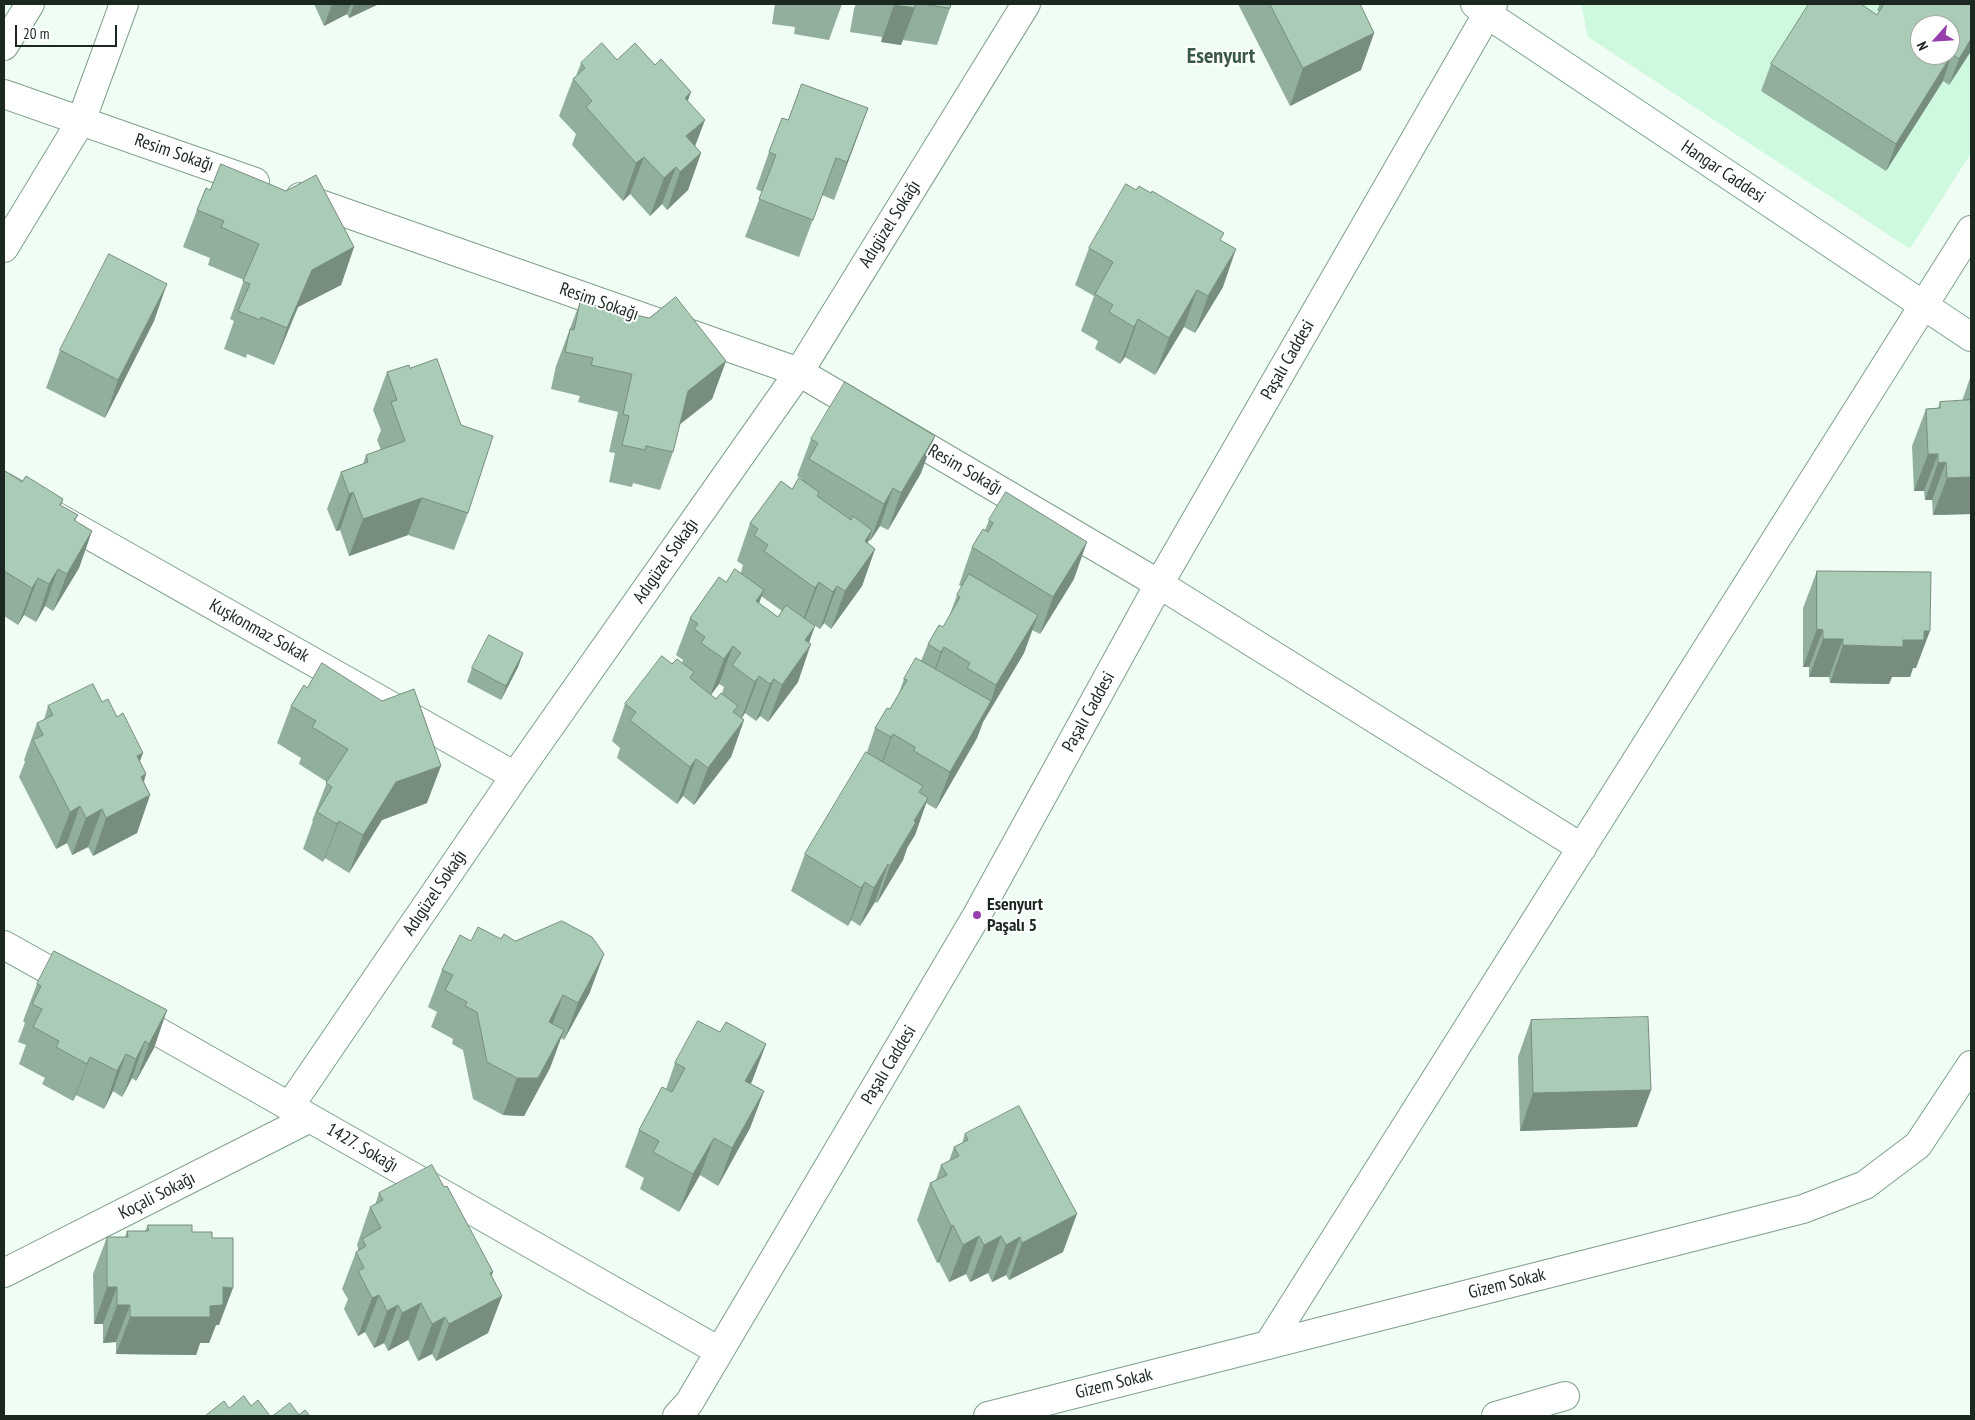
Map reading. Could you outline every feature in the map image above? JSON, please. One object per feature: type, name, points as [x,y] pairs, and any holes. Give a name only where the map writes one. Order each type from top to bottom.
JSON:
[{"type":"street","points":[[4,46],[30,4]]},
{"type":"street","points":[[4,248],[81,121],[124,4]]},
{"type":"street","name":"Adıgüzel Sokağı","points":[[300,1113],[515,776],[798,372],[1026,4]]},
{"type":"street","name":"Hangar Caddesi","points":[[1485,7],[1971,337]]},
{"type":"street","name":"Paşalı Caddesi","points":[[677,1416],[689,1403],[977,915],[1160,584],[1485,7]]},
{"type":"street","name":"Resim Sokağı","points":[[4,94],[798,372],[1160,584],[1582,848]]},
{"type":"street","points":[[1268,1345],[1925,306],[1971,230]]},
{"type":"street","name":"Kuşkonmaz Sokak","points":[[4,487],[515,776]]},
{"type":"street","name":"1427. Sokağı","points":[[4,945],[719,1351]]},
{"type":"street","name":"Gizem Sokak","points":[[988,1416],[1803,1209],[1865,1185],[1918,1145],[1971,1065]]},
{"type":"street","name":"Koçali Sokağı","points":[[4,1273],[300,1113]]},
{"type":"street","points":[[1496,1416],[1565,1396]]},
{"type":"shaded area","points":[[1581,4],[1971,4],[1971,153],[1910,249],[1588,37]]},
{"type":"building","points":[[915,4],[915,8],[894,5]]},
{"type":"building","points":[[923,4],[951,4],[950,8]]},
{"type":"building","points":[[1270,4],[1360,4],[1374,33],[1303,68]]},
{"type":"building","points":[[1809,4],[1861,4],[1877,15],[1884,4],[1971,4],[1971,39],[1960,57],[1960,15],[1910,15],[1910,65],[1945,65],[1896,144],[1771,64]]},
{"type":"building","points":[[602,43],[617,60],[635,43],[655,65],[661,59],[691,92],[685,98],[705,120],[686,136],[701,153],[680,172],[676,167],[664,178],[644,157],[636,163],[586,107],[592,101],[573,79],[585,68],[581,63]]},
{"type":"building","points":[[802,84],[868,108],[847,162],[836,158],[813,220],[759,199],[776,155],[769,152],[782,118],[788,120]]},
{"type":"building","points":[[221,164],[286,191],[316,175],[354,247],[312,270],[287,328],[261,317],[260,320],[238,311],[250,284],[243,281],[259,244],[221,227],[224,221],[197,210],[206,188],[210,190]]},
{"type":"building","points":[[1126,184],[1136,190],[1139,186],[1151,193],[1152,191],[1224,233],[1220,240],[1236,249],[1208,296],[1197,290],[1169,338],[1138,319],[1134,327],[1109,312],[1113,305],[1095,294],[1113,262],[1089,248]]},
{"type":"building","points":[[109,254],[167,284],[118,380],[60,350]]},
{"type":"building","points":[[676,297],[726,361],[688,391],[673,452],[646,446],[645,450],[622,445],[629,416],[623,414],[632,374],[591,365],[593,358],[565,352],[570,329],[574,330],[580,302],[649,318]]},
{"type":"building","points":[[437,359],[461,425],[493,436],[468,513],[422,498],[363,519],[353,492],[349,494],[341,472],[368,462],[366,455],[405,441],[391,402],[397,400],[387,372],[409,365],[410,368]]},
{"type":"building","points":[[845,382],[935,436],[901,493],[893,488],[884,504],[809,459],[818,443],[811,439]]},
{"type":"building","points":[[1971,400],[1971,477],[1947,478],[1946,462],[1938,463],[1938,454],[1928,454],[1926,409],[1940,408],[1940,402]]},
{"type":"building","points":[[5,471],[22,482],[26,476],[63,499],[60,505],[78,515],[74,520],[92,531],[67,574],[58,569],[49,584],[38,578],[32,588],[4,571]]},
{"type":"building","points":[[799,478],[819,492],[817,496],[851,520],[853,516],[872,530],[865,541],[875,549],[845,591],[837,586],[833,592],[819,582],[815,588],[764,551],[768,545],[754,535],[758,529],[750,523],[781,481],[792,489]]},
{"type":"building","points":[[1006,492],[1087,542],[1053,597],[972,547],[983,529],[988,532],[993,523],[989,520]]},
{"type":"building","points":[[735,569],[764,590],[756,601],[778,617],[786,605],[815,626],[805,640],[811,644],[782,685],[774,679],[770,684],[759,676],[755,682],[732,665],[741,653],[733,646],[724,659],[701,643],[705,637],[694,629],[698,624],[690,618],[719,577],[726,582]]},
{"type":"building","points":[[1817,571],[1931,572],[1930,631],[1924,631],[1924,640],[1903,640],[1903,647],[1843,645],[1843,639],[1823,639],[1823,630],[1817,629]]},
{"type":"building","points":[[969,574],[1038,615],[996,685],[967,668],[970,663],[944,647],[941,652],[928,644],[939,625],[943,627],[960,597],[957,595]]},
{"type":"building","points":[[489,635],[523,653],[506,686],[472,668]]},
{"type":"building","points":[[662,656],[672,664],[677,659],[694,672],[690,678],[716,699],[721,693],[738,706],[733,712],[744,720],[708,768],[696,759],[690,767],[630,720],[636,712],[625,704]]},
{"type":"building","points":[[916,658],[991,701],[950,772],[914,751],[915,747],[893,734],[891,737],[875,728],[887,708],[890,709],[907,680],[904,679]]},
{"type":"building","points":[[322,663],[382,701],[414,689],[441,766],[396,782],[363,835],[339,821],[337,824],[317,812],[332,787],[326,783],[348,749],[312,727],[316,721],[291,706],[304,685],[307,688]]},
{"type":"building","points":[[93,684],[102,702],[108,699],[117,717],[123,713],[143,753],[137,756],[146,774],[141,777],[150,795],[106,818],[102,809],[86,818],[80,806],[70,812],[33,740],[43,735],[37,723],[53,715],[48,706]]},
{"type":"building","points":[[866,752],[923,786],[919,792],[928,798],[890,866],[888,864],[874,888],[865,882],[861,888],[805,854]]},
{"type":"building","points":[[562,921],[592,937],[604,954],[578,1003],[563,995],[549,1022],[564,1030],[538,1078],[517,1078],[487,1062],[477,1012],[465,1006],[467,1002],[445,990],[453,975],[442,970],[460,935],[471,941],[478,927],[501,939],[504,934],[515,941]]},
{"type":"building","points":[[54,951],[167,1010],[149,1044],[145,1041],[136,1059],[126,1054],[117,1071],[90,1057],[87,1064],[56,1047],[59,1041],[33,1027],[42,1009],[32,1004],[41,986],[37,984]]},
{"type":"building","points":[[1648,1017],[1651,1090],[1533,1093],[1531,1020]]},
{"type":"building","points":[[698,1021],[720,1032],[726,1022],[766,1044],[745,1081],[764,1091],[732,1148],[714,1138],[693,1174],[653,1152],[659,1141],[639,1130],[662,1087],[672,1092],[685,1068],[675,1063]]},
{"type":"building","points":[[1019,1106],[1077,1214],[1022,1243],[1020,1237],[1006,1245],[1001,1236],[984,1245],[979,1236],[963,1245],[953,1225],[951,1226],[930,1183],[947,1175],[941,1165],[959,1156],[954,1147],[968,1140],[965,1134]]},
{"type":"building","points":[[432,1165],[444,1187],[447,1186],[493,1272],[490,1273],[502,1296],[449,1324],[445,1317],[432,1324],[421,1303],[402,1313],[398,1305],[387,1311],[379,1295],[372,1298],[358,1271],[364,1268],[356,1252],[366,1246],[362,1239],[381,1228],[370,1207],[383,1200],[379,1193]]},
{"type":"building","points":[[148,1225],[192,1225],[192,1232],[212,1232],[212,1238],[233,1238],[233,1288],[223,1287],[223,1305],[210,1306],[210,1317],[130,1317],[130,1305],[117,1305],[117,1287],[107,1287],[107,1237],[128,1237],[127,1231],[148,1231]]},
{"type":"building","points":[[244,1396],[251,1406],[258,1400],[270,1416],[205,1416],[224,1401],[229,1408]]},
{"type":"building","points":[[290,1403],[299,1415],[305,1410],[310,1416],[273,1416]]},
{"type":"place","name":"Esenyurt Paşalı 5","points":[[977,915]]},
{"type":"district","name":"Esenyurt","points":[[1221,57]]}]
